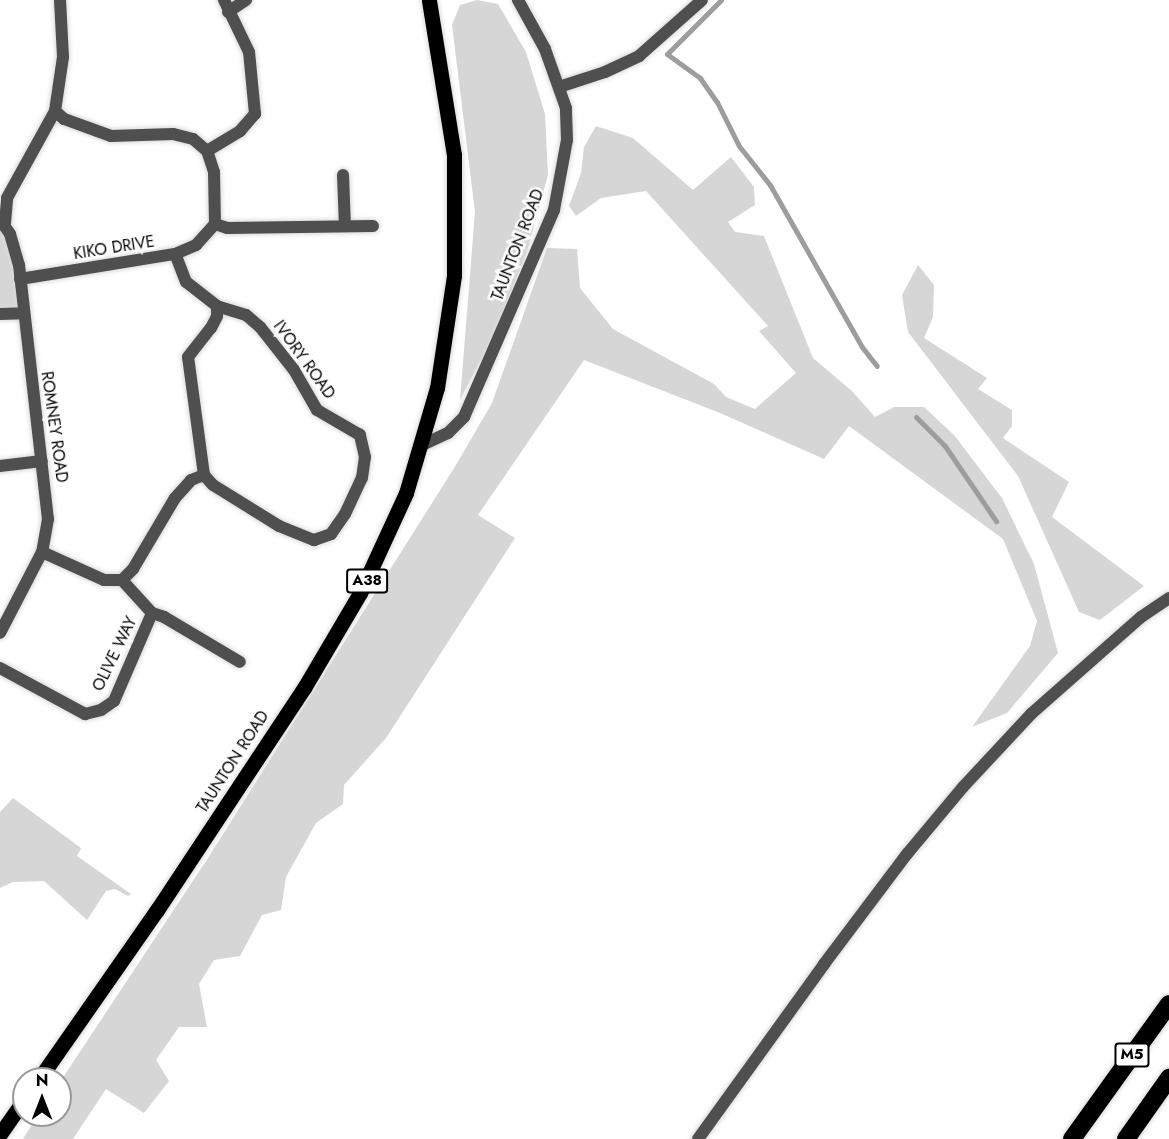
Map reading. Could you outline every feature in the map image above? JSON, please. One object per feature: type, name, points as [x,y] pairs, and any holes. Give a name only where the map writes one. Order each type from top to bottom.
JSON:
[{"type":"highway","name":"M5","points":[[1072,1139],[1169,1004]]},
{"type":"highway","name":"M5","points":[[1126,1139],[1169,1078]]},
{"type":"highway","name":"M5","points":[[1062,1139],[1094,1107]]},
{"type":"main road","name":"TAUNTON ROAD","points":[[47,1067],[157,910],[304,688],[380,554],[422,445],[448,328],[456,219],[450,120],[429,0]]},
{"type":"main road","points":[[0,1134],[12,1117]]},
{"type":"street","points":[[2,221],[7,198],[55,111],[63,57],[60,0]]},
{"type":"street","points":[[207,151],[240,131],[255,114],[249,52],[226,6],[246,0]]},
{"type":"street","name":"TAUNTON ROAD","points":[[422,445],[448,433],[464,417],[554,210],[567,141],[566,108],[545,49],[518,0]]},
{"type":"street","points":[[559,87],[604,72],[639,56],[702,0]]},
{"type":"street","points":[[55,111],[64,119],[111,136],[185,135],[207,151],[214,172],[212,230],[373,226]]},
{"type":"street","points":[[343,175],[345,226]]},
{"type":"street","name":"ROMNEY ROAD","points":[[0,633],[42,552],[48,519],[22,313],[20,279],[14,245],[2,221]]},
{"type":"street","name":"KIKO DRIVE","points":[[20,279],[175,254],[212,230]]},
{"type":"street","points":[[42,552],[104,580],[122,580],[133,569],[175,498],[191,480],[204,475],[189,357],[211,328],[217,316],[217,306],[186,282],[175,254]]},
{"type":"street","name":"IVORY ROAD","points":[[204,475],[213,485],[279,526],[314,540],[331,534],[345,514],[362,478],[365,457],[360,435],[317,410],[281,351],[260,327],[246,315],[217,306]]},
{"type":"street","points":[[0,314],[22,313]]},
{"type":"street","points":[[0,466],[42,461]]},
{"type":"street","name":"OLIVE WAY","points":[[0,668],[85,714],[101,710],[114,701],[152,613],[122,580]]},
{"type":"street","points":[[698,1139],[843,938],[963,787],[1040,706],[1141,617],[1169,598]]},
{"type":"street","points":[[152,613],[240,662]]},
{"type":"shaded area","points":[[477,0],[498,4],[526,52],[545,114],[548,175],[527,252],[494,335],[460,400],[475,212],[452,25],[460,5]]},
{"type":"shaded area","points":[[596,126],[633,138],[693,190],[731,157],[754,187],[755,205],[728,222],[735,232],[764,236],[813,358],[852,391],[875,417],[894,407],[924,407],[954,435],[1002,498],[1034,564],[1058,653],[1007,713],[972,727],[1030,646],[1037,621],[1003,539],[849,426],[824,459],[720,413],[584,360],[478,515],[515,538],[386,738],[344,785],[343,804],[316,823],[286,877],[281,910],[262,915],[240,956],[214,960],[199,984],[207,1027],[179,1027],[156,1060],[169,1081],[144,1113],[106,1089],[73,1139],[23,1139],[30,1127],[72,1127],[72,1067],[70,1067],[206,861],[456,465],[492,403],[547,248],[577,249],[580,288],[613,329],[714,384],[726,397],[755,409],[796,373],[759,331],[768,326],[646,191],[601,198],[576,216],[569,206],[581,173],[584,147]]},
{"type":"shaded area","points":[[0,220],[5,223],[23,313],[0,314]]},
{"type":"shaded area","points":[[918,265],[934,285],[933,317],[924,338],[987,378],[978,389],[1012,410],[1012,426],[1003,438],[1069,482],[1052,517],[1144,586],[1100,620],[1079,612],[1018,476],[908,332],[902,295]]},
{"type":"shaded area","points":[[13,798],[81,848],[77,856],[131,894],[128,896],[115,889],[106,891],[87,920],[44,881],[13,882],[0,888],[0,812]]},
{"type":"waterway","points":[[721,0],[667,54],[700,78],[717,102],[739,146],[770,185],[862,347],[877,366]]},
{"type":"waterway","points":[[916,417],[945,446],[996,521]]}]
